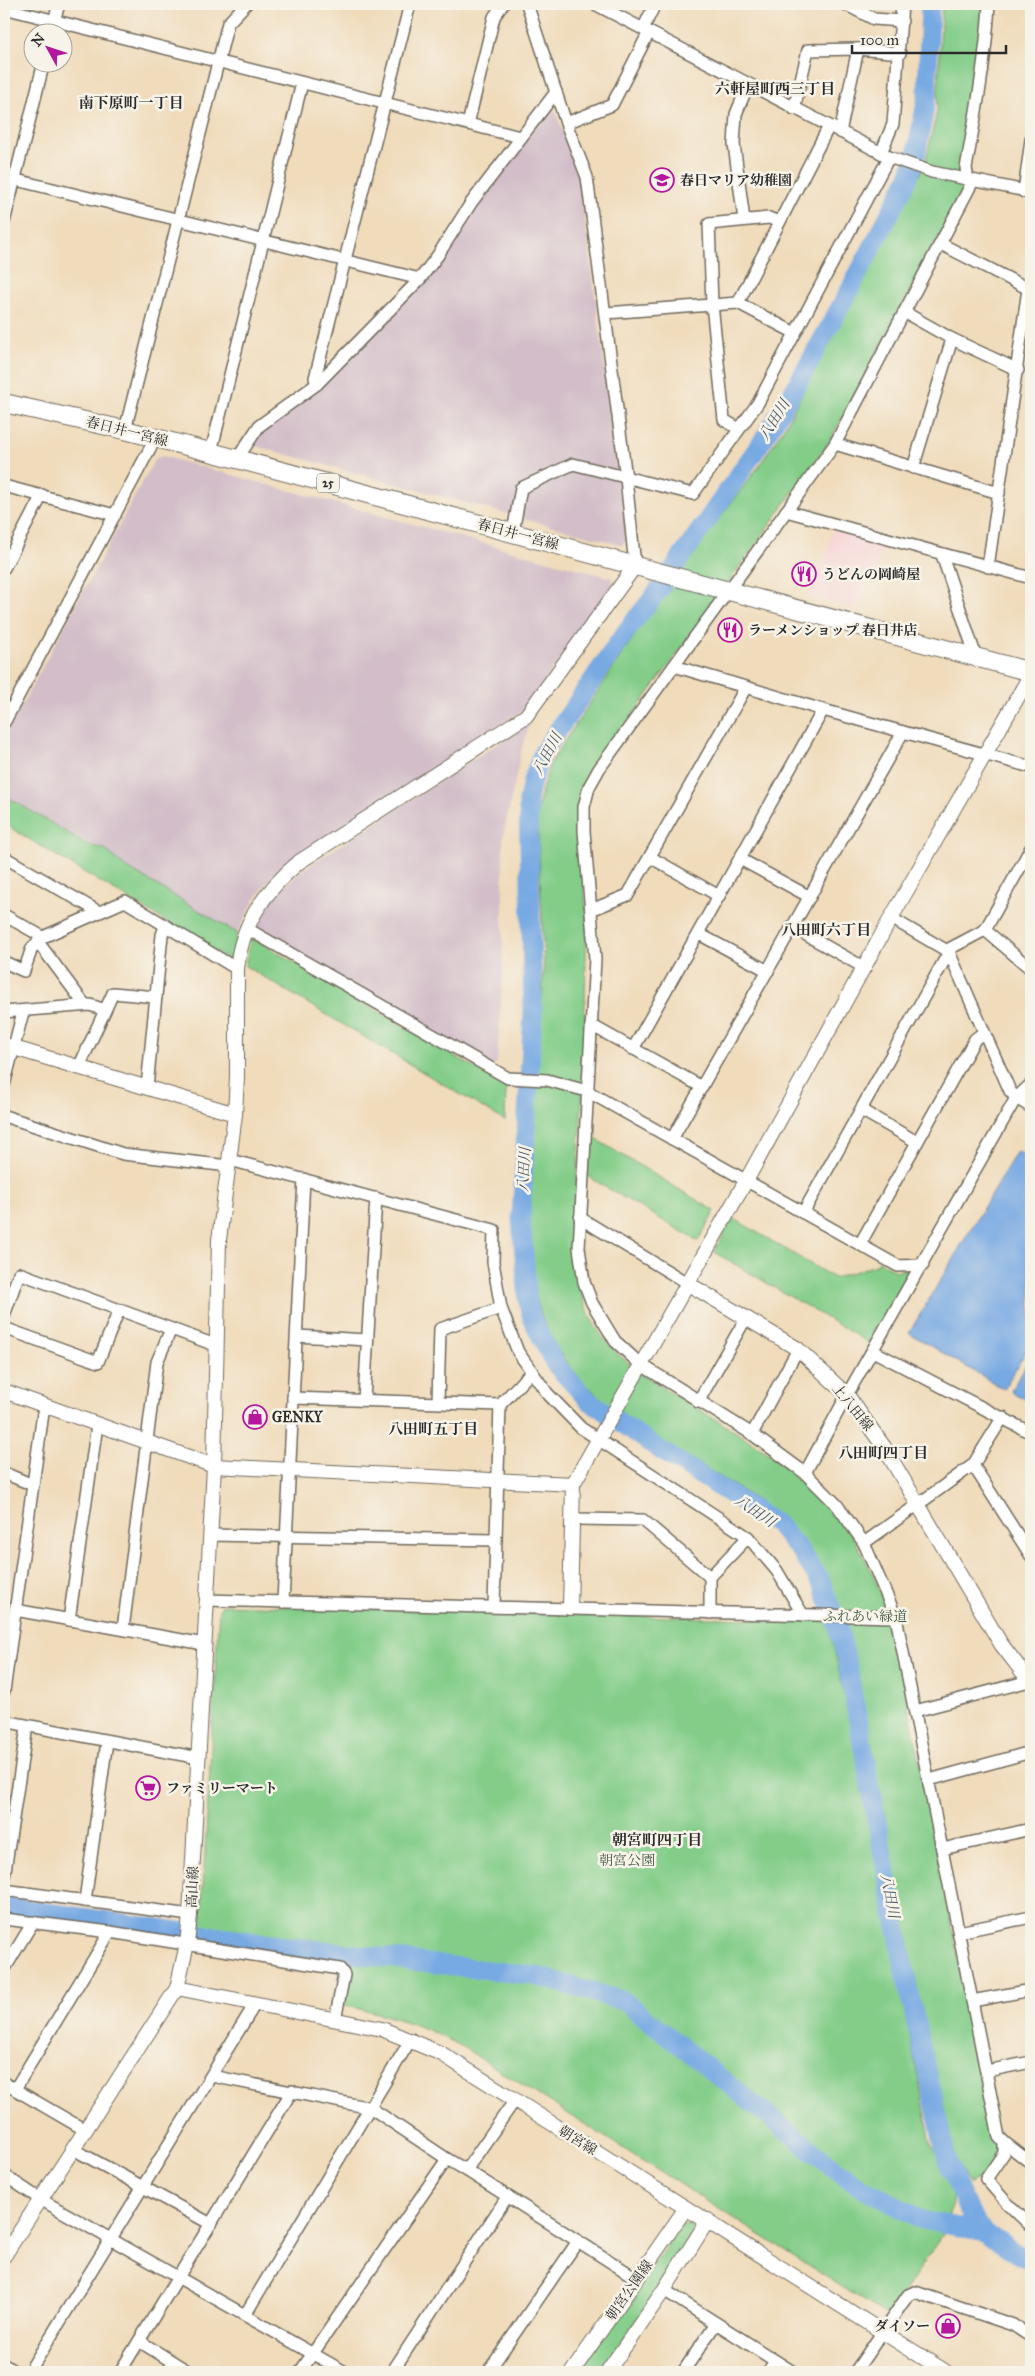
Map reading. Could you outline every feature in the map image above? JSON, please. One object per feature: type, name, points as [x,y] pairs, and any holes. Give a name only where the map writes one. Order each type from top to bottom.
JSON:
[{"type":"main road","name":"春日井一宮線","points":[[4,402],[211,452],[1031,673]]},
{"type":"street","points":[[54,22],[59,4]]},
{"type":"street","points":[[125,430],[228,23],[244,4]]},
{"type":"street","points":[[318,384],[315,378],[410,4]]},
{"type":"street","points":[[468,124],[494,17],[503,4]]},
{"type":"street","points":[[527,4],[566,122],[587,178],[626,478],[643,568]]},
{"type":"street","points":[[595,4],[885,155],[932,172],[1028,192],[1031,140]]},
{"type":"street","points":[[566,122],[612,105],[646,30],[655,4]]},
{"type":"street","points":[[845,4],[874,19],[902,21]]},
{"type":"street","points":[[513,532],[521,488],[572,464],[693,494],[758,403],[885,155],[893,124],[900,53],[902,4]]},
{"type":"street","points":[[989,4],[981,88],[966,168],[971,181],[941,244],[834,444],[786,511],[724,589],[674,666],[598,769],[590,787],[584,807],[584,831],[595,958],[580,1218],[580,1257],[584,1282],[592,1303],[615,1341],[640,1364],[752,1434],[805,1472],[837,1505],[864,1543],[896,1617],[999,2137],[1031,2163]]},
{"type":"street","points":[[4,8],[40,22]]},
{"type":"street","points":[[72,31],[218,61],[520,137]]},
{"type":"street","points":[[794,109],[808,50],[858,49],[900,53]]},
{"type":"street","points":[[840,132],[858,49]]},
{"type":"street","points":[[4,222],[9,178],[41,72]]},
{"type":"street","points":[[211,452],[302,83]]},
{"type":"street","points":[[744,220],[734,144],[736,114],[748,85]]},
{"type":"street","points":[[237,459],[259,426],[318,384],[420,280],[471,203],[556,92]]},
{"type":"street","points":[[738,303],[829,126]]},
{"type":"street","points":[[9,178],[420,280]]},
{"type":"street","points":[[739,430],[724,420],[712,304],[709,224],[769,218],[779,222]]},
{"type":"street","points":[[941,244],[1030,290],[988,567]]},
{"type":"street","points":[[606,313],[738,303],[795,333]]},
{"type":"street","points":[[904,312],[952,339],[1018,370]]},
{"type":"street","points":[[913,468],[952,339]]},
{"type":"street","points":[[4,723],[155,439]]},
{"type":"street","points":[[834,444],[999,493]]},
{"type":"street","points":[[4,486],[115,515]]},
{"type":"street","points":[[4,568],[42,495]]},
{"type":"street","points":[[786,511],[1031,578]]},
{"type":"street","points":[[942,555],[976,657]]},
{"type":"street","name":"高山線","points":[[4,2256],[176,1988],[189,1932],[214,1466],[215,1345],[219,1240],[236,1114],[237,969],[238,952],[246,928],[260,903],[278,880],[299,862],[526,716],[643,568]]},
{"type":"street","points":[[674,666],[823,710],[1031,767]]},
{"type":"street","points":[[570,1608],[573,1484],[746,1181],[891,918],[1031,673]]},
{"type":"street","points":[[591,910],[628,896],[746,687]]},
{"type":"street","points":[[633,1049],[823,710]]},
{"type":"street","points":[[672,1139],[903,732]]},
{"type":"street","points":[[803,1212],[862,1110],[948,951],[985,930],[1028,860],[1031,848]]},
{"type":"street","points":[[4,857],[99,912]]},
{"type":"street","points":[[650,857],[719,896]]},
{"type":"street","points":[[740,859],[810,896]]},
{"type":"street","points":[[4,962],[24,971],[32,948],[41,939],[125,901],[237,969]]},
{"type":"street","points":[[4,915],[41,939],[85,1005]]},
{"type":"street","points":[[891,918],[948,951],[1010,1091],[1016,1098],[1031,1107]]},
{"type":"street","points":[[147,1088],[162,935],[166,926]]},
{"type":"street","points":[[246,928],[508,1078],[548,1080],[587,1091],[898,1266],[923,1265]]},
{"type":"street","points":[[792,928],[865,968]]},
{"type":"street","points":[[985,930],[1031,969]]},
{"type":"street","points":[[699,934],[768,971]]},
{"type":"street","points":[[79,1067],[113,993],[156,997]]},
{"type":"street","points":[[4,1012],[23,1012],[85,1005],[105,1010]]},
{"type":"street","points":[[4,1085],[8,1047],[23,1012]]},
{"type":"street","points":[[591,1025],[702,1087]]},
{"type":"street","points":[[860,1244],[975,1039],[983,1033]]},
{"type":"street","points":[[8,1047],[236,1114]]},
{"type":"street","points":[[805,1472],[1016,1098],[1031,1084]]},
{"type":"street","points":[[862,1110],[917,1142]]},
{"type":"street","points":[[4,1116],[123,1154],[230,1163],[304,1179],[494,1230],[493,1262],[500,1308],[518,1352],[547,1393],[565,1413],[597,1439],[748,1537],[777,1571],[803,1615]]},
{"type":"street","points":[[284,1602],[304,1179]]},
{"type":"street","points":[[364,1400],[376,1198]]},
{"type":"street","points":[[580,1218],[687,1283]]},
{"type":"street","points":[[4,1316],[19,1273],[215,1345]]},
{"type":"street","name":"上八田線","points":[[687,1283],[798,1349],[847,1395],[884,1447],[916,1504],[1001,1644],[1030,1682]]},
{"type":"street","points":[[438,1402],[440,1329],[500,1308]]},
{"type":"street","points":[[4,1328],[98,1362],[119,1310]]},
{"type":"street","points":[[698,1402],[746,1318]]},
{"type":"street","points":[[123,1630],[157,1362],[171,1329]]},
{"type":"street","points":[[297,1336],[367,1340]]},
{"type":"street","points":[[752,1434],[798,1349]]},
{"type":"street","points":[[872,1351],[1031,1433]]},
{"type":"street","points":[[494,1606],[496,1479],[500,1405],[532,1372]]},
{"type":"street","points":[[4,1391],[214,1466],[573,1484]]},
{"type":"street","points":[[293,1398],[500,1405]]},
{"type":"street","points":[[4,1690],[7,1642],[15,1610],[44,1406]]},
{"type":"street","points":[[864,1543],[973,1465],[1003,1417]]},
{"type":"street","points":[[69,1620],[96,1425]]},
{"type":"street","points":[[973,1465],[1031,1556]]},
{"type":"street","points":[[4,1473],[33,1485]]},
{"type":"street","points":[[573,1519],[643,1520],[710,1577]]},
{"type":"street","points":[[210,1535],[496,1540]]},
{"type":"street","points":[[710,1613],[710,1577],[748,1537]]},
{"type":"street","points":[[206,1600],[896,1617]]},
{"type":"street","points":[[15,1610],[204,1644]]},
{"type":"street","points":[[915,1711],[1030,1682]]},
{"type":"street","points":[[4,1721],[27,1727],[199,1758]]},
{"type":"street","points":[[4,1877],[27,1727]]},
{"type":"street","points":[[85,1901],[107,1741]]},
{"type":"street","points":[[929,1780],[1031,1752]]},
{"type":"street","points":[[942,1849],[1030,1832]]},
{"type":"street","points":[[4,1890],[85,1901],[189,1932],[340,1969],[344,1975],[335,2020]]},
{"type":"street","points":[[959,1932],[1031,1916]]},
{"type":"street","points":[[4,1919],[110,1932],[189,1932]]},
{"type":"street","points":[[4,1970],[33,1922]]},
{"type":"street","points":[[15,2089],[110,1932]]},
{"type":"street","name":"朝宮線","points":[[176,1988],[382,2029],[411,2039],[442,2054],[708,2220],[946,2372]]},
{"type":"street","points":[[972,2001],[1031,1990]]},
{"type":"street","points":[[29,2372],[110,2238],[144,2188],[255,2004]]},
{"type":"street","points":[[245,2316],[411,2039]]},
{"type":"street","points":[[987,2071],[1031,2062]]},
{"type":"street","points":[[212,2076],[370,2108],[447,2159],[636,2278]]},
{"type":"street","points":[[4,2083],[85,2130]]},
{"type":"street","points":[[120,2372],[292,2091]]},
{"type":"street","points":[[466,2170],[515,2100]]},
{"type":"street","points":[[1004,2142],[1004,2153],[986,2179],[1031,2226]]},
{"type":"street","points":[[72,2149],[211,2224]]},
{"type":"street","points":[[300,2372],[447,2159]]},
{"type":"street","points":[[4,2175],[40,2199],[345,2372]]},
{"type":"street","points":[[392,2372],[507,2197]]},
{"type":"street","name":"朝宮公園線","points":[[572,2372],[686,2208]]},
{"type":"street","name":"朝宮公園線","points":[[607,2372],[664,2290],[708,2220]]},
{"type":"street","points":[[488,2372],[578,2241]]},
{"type":"street","points":[[664,2290],[793,2372]]},
{"type":"street","points":[[855,2372],[908,2295],[916,2292],[1013,2326],[1031,2337]]},
{"type":"street","points":[[683,2372],[716,2324]]},
{"type":"street","points":[[139,2341],[189,2372]]},
{"type":"street","points":[[768,2372],[775,2361]]},
{"type":"street","points":[[4,2365],[15,2372]]},
{"type":"shaded area","points":[[550,109],[555,110],[580,180],[627,540],[622,545],[252,445],[256,436],[424,281],[475,204]]},
{"type":"shaded area","points":[[162,456],[612,578],[613,585],[525,709],[284,866],[272,877],[255,899],[237,933],[124,866],[105,849],[88,844],[4,795],[4,738],[155,459]]},
{"type":"shaded area","points":[[833,530],[883,544],[874,578],[868,576],[859,609],[811,597],[820,563],[824,563]]},
{"type":"shaded area","points":[[530,723],[522,747],[503,837],[503,971],[497,1063],[491,1066],[256,929],[255,926],[277,892],[302,870]]},
{"type":"green space","name":"ふれあい緑道","points":[[942,4],[984,4],[983,29],[962,170],[961,186],[963,191],[829,442],[587,779],[579,800],[578,831],[587,917],[583,1080],[573,1253],[577,1276],[587,1310],[598,1330],[613,1349],[652,1380],[772,1456],[800,1477],[817,1492],[844,1525],[876,1581],[892,1622],[997,2153],[981,2178],[970,2184],[954,2155],[943,2124],[899,1893],[844,1630],[824,1580],[805,1546],[782,1520],[741,1490],[646,1432],[598,1395],[577,1374],[559,1351],[545,1325],[536,1297],[527,1248],[544,962],[537,813],[551,762],[664,591],[759,466],[784,428],[925,164],[937,111]]},
{"type":"green space","points":[[4,795],[88,845],[105,849],[124,866],[237,933],[232,957],[228,959],[4,824]]},
{"type":"green space","points":[[254,939],[506,1086],[505,1121],[245,966],[250,941]]},
{"type":"green space","points":[[589,1135],[715,1211],[698,1241],[587,1176]]},
{"type":"green space","points":[[733,1218],[834,1278],[876,1265],[879,1261],[896,1271],[905,1269],[910,1275],[871,1344],[714,1252]]},
{"type":"green space","name":"朝宮公園","points":[[222,1605],[828,1621],[854,1741],[931,2143],[953,2189],[952,2203],[944,2233],[889,2313],[885,2314],[461,2046],[404,2021],[345,2006],[343,2002],[348,1968],[204,1943],[200,1940],[219,1609]]},
{"type":"green space","points":[[689,2224],[695,2230],[603,2372],[577,2372],[681,2226]]},
{"type":"water","points":[[1017,1151],[1031,1159],[1031,1343],[1004,1389],[909,1333]]},
{"type":"water","points":[[1031,1356],[1031,1403],[1011,1391]]},
{"type":"waterway","name":"八田川","points":[[930,4],[927,96],[916,155],[908,179],[849,291],[794,390],[763,440],[652,599],[627,630],[543,752],[532,781],[528,800],[533,1011],[521,1218],[528,1303],[533,1321],[555,1364],[588,1400],[657,1448],[777,1524],[800,1551],[822,1584],[839,1630],[847,1662],[907,1983],[947,2160],[965,2203],[978,2226],[991,2237],[1031,2262]]},
{"type":"waterway","points":[[4,1906],[262,1943],[536,1976],[624,2001],[850,2181],[922,2220],[985,2232]]},
{"type":"place","name":"春日マリア幼稚園","points":[[662,180]]},
{"type":"place","name":"うどんの岡崎屋","points":[[804,574]]},
{"type":"place","name":"ラーメンショップ 春日井店","points":[[730,630]]},
{"type":"place","name":"GENKY","points":[[255,1417]]},
{"type":"place","name":"ファミリーマート","points":[[148,1788]]},
{"type":"place","name":"ダイソー","points":[[948,2326]]},
{"type":"district","name":"六軒屋町西三丁目","points":[[775,89]]},
{"type":"district","name":"南下原町一丁目","points":[[131,103]]},
{"type":"district","name":"八田町六丁目","points":[[826,930]]},
{"type":"district","name":"八田町五丁目","points":[[433,1429]]},
{"type":"district","name":"八田町四丁目","points":[[883,1453]]},
{"type":"district","name":"朝宮町四丁目","points":[[657,1840]]}]
